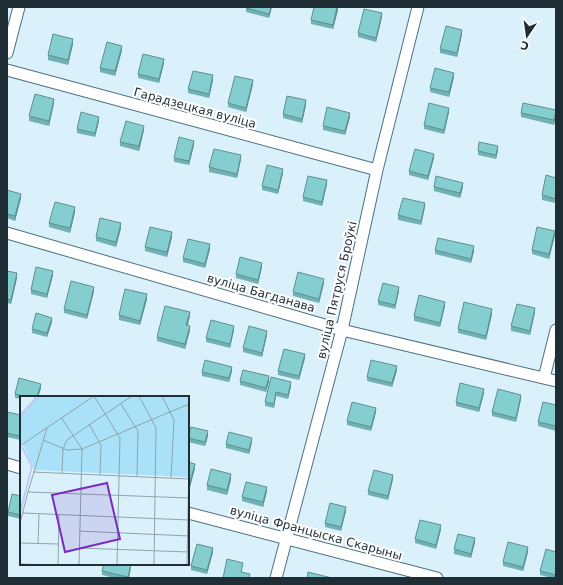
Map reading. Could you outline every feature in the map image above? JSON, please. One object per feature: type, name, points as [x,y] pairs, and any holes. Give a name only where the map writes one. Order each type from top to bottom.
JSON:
[{"type":"street","points":[[7,53],[19,7]]},
{"type":"street","name":"вуліца Пятруся Броўкі","points":[[276,578],[342,330],[377,170],[418,7]]},
{"type":"street","name":"Гарадзецкая вуліца","points":[[7,70],[377,170]]},
{"type":"street","name":"вуліца Багданава","points":[[7,233],[342,330],[556,381]]},
{"type":"street","points":[[544,378],[556,330]]},
{"type":"street","points":[[7,464],[20,468]]},
{"type":"street","name":"вуліца Францыска Скарыны","points":[[189,513],[437,578]]},
{"type":"building","points":[[246,7],[271,7],[269,14]]},
{"type":"building","points":[[314,7],[337,7],[333,25],[311,20]]},
{"type":"building","points":[[364,9],[382,13],[376,38],[358,33]]},
{"type":"building","points":[[446,26],[462,30],[457,53],[440,49]]},
{"type":"building","points":[[53,34],[73,39],[68,60],[48,55]]},
{"type":"building","points":[[107,42],[122,46],[115,71],[100,68]]},
{"type":"building","points":[[143,54],[164,59],[159,79],[138,74]]},
{"type":"building","points":[[435,68],[454,73],[449,92],[430,88]]},
{"type":"building","points":[[193,71],[213,75],[209,94],[188,89]]},
{"type":"building","points":[[235,76],[253,80],[246,108],[228,103]]},
{"type":"building","points":[[35,94],[54,99],[49,121],[29,116]]},
{"type":"building","points":[[287,96],[306,100],[302,119],[283,114]]},
{"type":"building","points":[[429,103],[449,108],[444,130],[424,125]]},
{"type":"building","points":[[523,103],[556,110],[554,120],[521,113]]},
{"type":"building","points":[[327,107],[350,113],[345,131],[323,126]]},
{"type":"building","points":[[81,112],[99,117],[95,133],[77,129]]},
{"type":"building","points":[[126,121],[144,126],[139,146],[120,142]]},
{"type":"building","points":[[179,137],[194,141],[189,161],[174,158]]},
{"type":"building","points":[[479,142],[498,146],[496,155],[478,151]]},
{"type":"building","points":[[214,149],[241,155],[237,174],[209,167]]},
{"type":"building","points":[[415,149],[434,154],[428,176],[409,171]]},
{"type":"building","points":[[267,165],[283,169],[278,190],[262,186]]},
{"type":"building","points":[[546,175],[556,178],[556,199],[542,195]]},
{"type":"building","points":[[308,176],[327,180],[322,202],[303,197]]},
{"type":"building","points":[[436,176],[463,183],[460,193],[434,187]]},
{"type":"building","points":[[7,190],[21,194],[15,216],[7,214]]},
{"type":"building","points":[[403,198],[425,203],[421,221],[398,215]]},
{"type":"building","points":[[55,202],[75,207],[70,228],[49,223]]},
{"type":"building","points":[[100,218],[121,223],[116,242],[96,237]]},
{"type":"building","points":[[150,227],[172,232],[167,252],[145,247]]},
{"type":"building","points":[[537,227],[555,231],[549,254],[532,250]]},
{"type":"building","points":[[438,238],[474,246],[471,259],[435,250]]},
{"type":"building","points":[[188,239],[210,244],[205,264],[183,258]]},
{"type":"building","points":[[240,257],[262,263],[258,280],[236,274]]},
{"type":"building","points":[[36,267],[53,271],[47,294],[31,290]]},
{"type":"building","points":[[7,271],[17,273],[11,300],[7,299]]},
{"type":"building","points":[[298,272],[324,279],[319,299],[293,292]]},
{"type":"building","points":[[71,281],[94,287],[87,315],[64,309]]},
{"type":"building","points":[[383,283],[399,287],[395,305],[378,301]]},
{"type":"building","points":[[125,289],[147,294],[140,321],[119,315]]},
{"type":"building","points":[[419,295],[445,302],[440,323],[414,316]]},
{"type":"building","points":[[464,302],[492,309],[486,336],[458,329]]},
{"type":"building","points":[[517,304],[535,308],[530,331],[511,326]]},
{"type":"building","points":[[165,306],[190,312],[186,325],[190,326],[185,344],[157,337]]},
{"type":"building","points":[[36,313],[52,318],[47,333],[32,329]]},
{"type":"building","points":[[211,320],[234,326],[230,344],[206,338]]},
{"type":"building","points":[[249,326],[267,331],[262,353],[243,348]]},
{"type":"building","points":[[284,349],[305,354],[299,376],[278,371]]},
{"type":"building","points":[[205,360],[232,367],[229,378],[202,372]]},
{"type":"building","points":[[371,360],[397,366],[392,383],[367,377]]},
{"type":"building","points":[[243,370],[269,376],[266,388],[240,381]]},
{"type":"building","points":[[271,377],[291,382],[288,395],[276,392],[274,404],[265,402]]},
{"type":"building","points":[[19,378],[41,384],[37,396],[24,396],[15,394]]},
{"type":"building","points":[[460,383],[484,389],[479,408],[456,402]]},
{"type":"building","points":[[498,389],[521,395],[516,418],[492,412]]},
{"type":"building","points":[[352,402],[376,408],[371,427],[347,421]]},
{"type":"building","points":[[543,402],[556,405],[556,426],[538,422]]},
{"type":"building","points":[[7,412],[20,415],[20,436],[7,433]]},
{"type":"building","points":[[191,427],[208,431],[205,442],[189,438]]},
{"type":"building","points":[[229,432],[252,438],[249,450],[226,444]]},
{"type":"building","points":[[189,462],[195,464],[189,482]]},
{"type":"building","points":[[211,469],[231,474],[227,490],[207,485]]},
{"type":"building","points":[[374,470],[393,475],[388,496],[368,491]]},
{"type":"building","points":[[246,482],[267,487],[263,502],[242,497]]},
{"type":"building","points":[[12,494],[20,496],[20,515],[8,512]]},
{"type":"building","points":[[330,503],[346,507],[341,527],[325,523]]},
{"type":"building","points":[[420,520],[441,525],[436,545],[415,539]]},
{"type":"building","points":[[458,534],[475,538],[471,554],[454,549]]},
{"type":"building","points":[[508,542],[528,547],[523,567],[503,562]]},
{"type":"building","points":[[197,544],[213,548],[207,570],[191,566]]},
{"type":"building","points":[[546,549],[556,552],[556,575],[540,571]]},
{"type":"building","points":[[227,559],[243,563],[241,572],[250,574],[249,578],[223,578]]},
{"type":"building","points":[[104,565],[131,565],[128,577],[102,571]]},
{"type":"building","points":[[308,572],[332,578],[307,578]]}]
